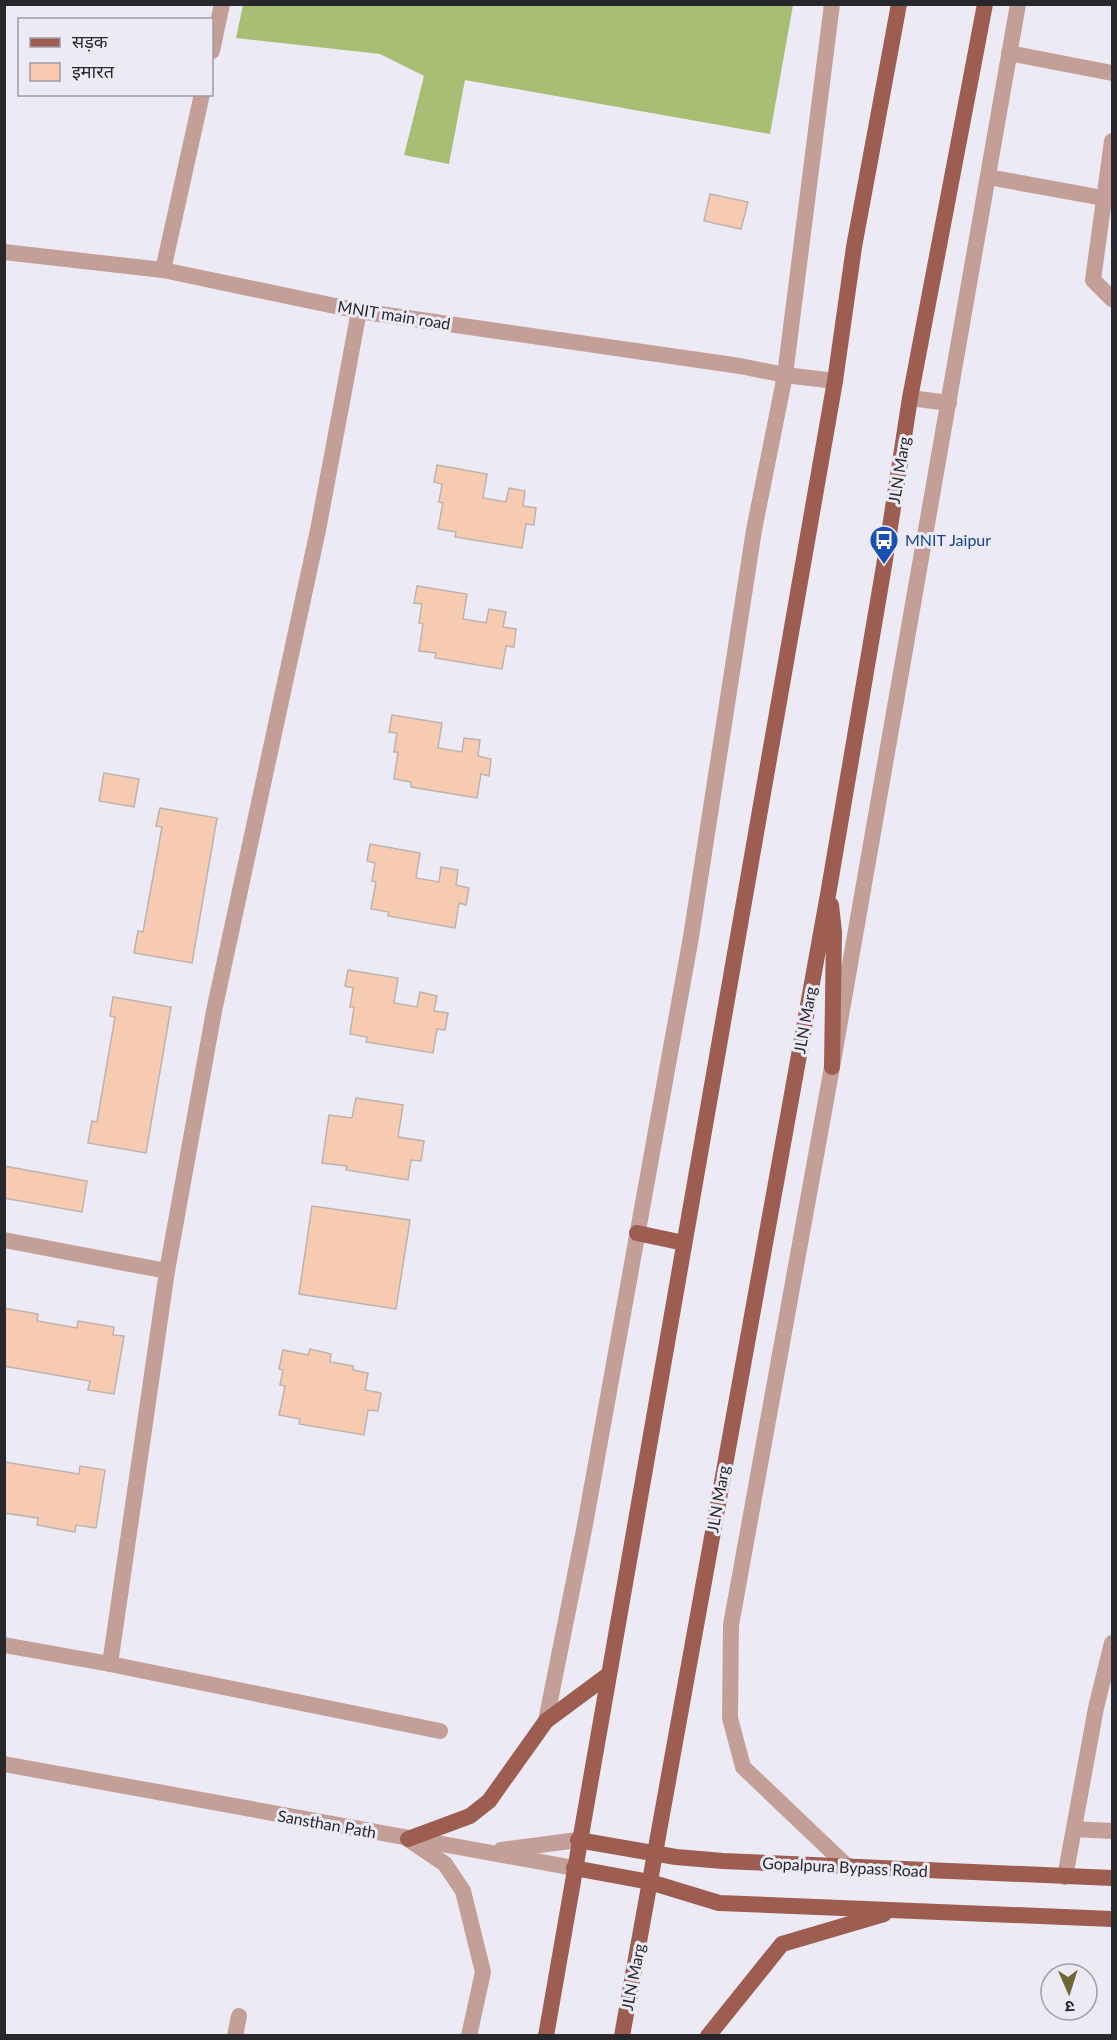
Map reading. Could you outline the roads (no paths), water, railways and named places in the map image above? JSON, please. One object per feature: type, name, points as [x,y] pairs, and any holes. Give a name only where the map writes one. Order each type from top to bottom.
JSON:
[{"type":"main road","points":[[546,2036],[578,1840],[835,381],[854,248],[899,4]]},
{"type":"main road","name":"JLN Marg","points":[[622,2036],[829,889],[910,398],[985,4]]},
{"type":"main road","points":[[829,889],[834,932],[832,1067]]},
{"type":"main road","points":[[637,1233],[684,1243]]},
{"type":"main road","points":[[408,1839],[470,1816],[489,1801],[546,1721],[608,1675]]},
{"type":"main road","name":"Gopalpura Bypass Road","points":[[578,1840],[723,1861],[1113,1878]]},
{"type":"main road","name":"Sansthan Path","points":[[574,1868],[650,1882]]},
{"type":"main road","points":[[650,1882],[719,1903],[1113,1918]]},
{"type":"main road","points":[[708,2036],[782,1944],[900,1910]]},
{"type":"street","points":[[213,46],[222,4]]},
{"type":"street","points":[[546,1721],[584,1530],[691,937],[754,530],[785,375],[832,4]]},
{"type":"street","points":[[849,1868],[743,1767],[730,1718],[731,1625],[832,1067],[1018,4]]},
{"type":"street","points":[[1009,53],[1113,73]]},
{"type":"street","points":[[163,270],[202,96]]},
{"type":"street","points":[[1113,141],[1093,280],[1113,299]]},
{"type":"street","points":[[988,177],[1103,198]]},
{"type":"street","name":"MNIT main road","points":[[4,252],[163,270],[359,311],[835,381]]},
{"type":"street","points":[[110,1664],[167,1271],[214,1011],[318,530],[359,311]]},
{"type":"street","points":[[910,398],[949,403]]},
{"type":"street","points":[[4,1240],[167,1271]]},
{"type":"street","points":[[1065,1877],[1096,1708],[1113,1644]]},
{"type":"street","points":[[4,1645],[110,1664],[440,1731]]},
{"type":"street","name":"Sansthan Path","points":[[4,1764],[574,1868]]},
{"type":"street","points":[[1074,1829],[1113,1831]]},
{"type":"street","points":[[408,1839],[446,1864],[463,1891],[483,1972],[469,2036]]},
{"type":"street","points":[[482,1852],[578,1840]]},
{"type":"street","points":[[235,2036],[239,2016]]},
{"type":"place","name":"MNIT Jaipur","points":[[884,566]]}]
